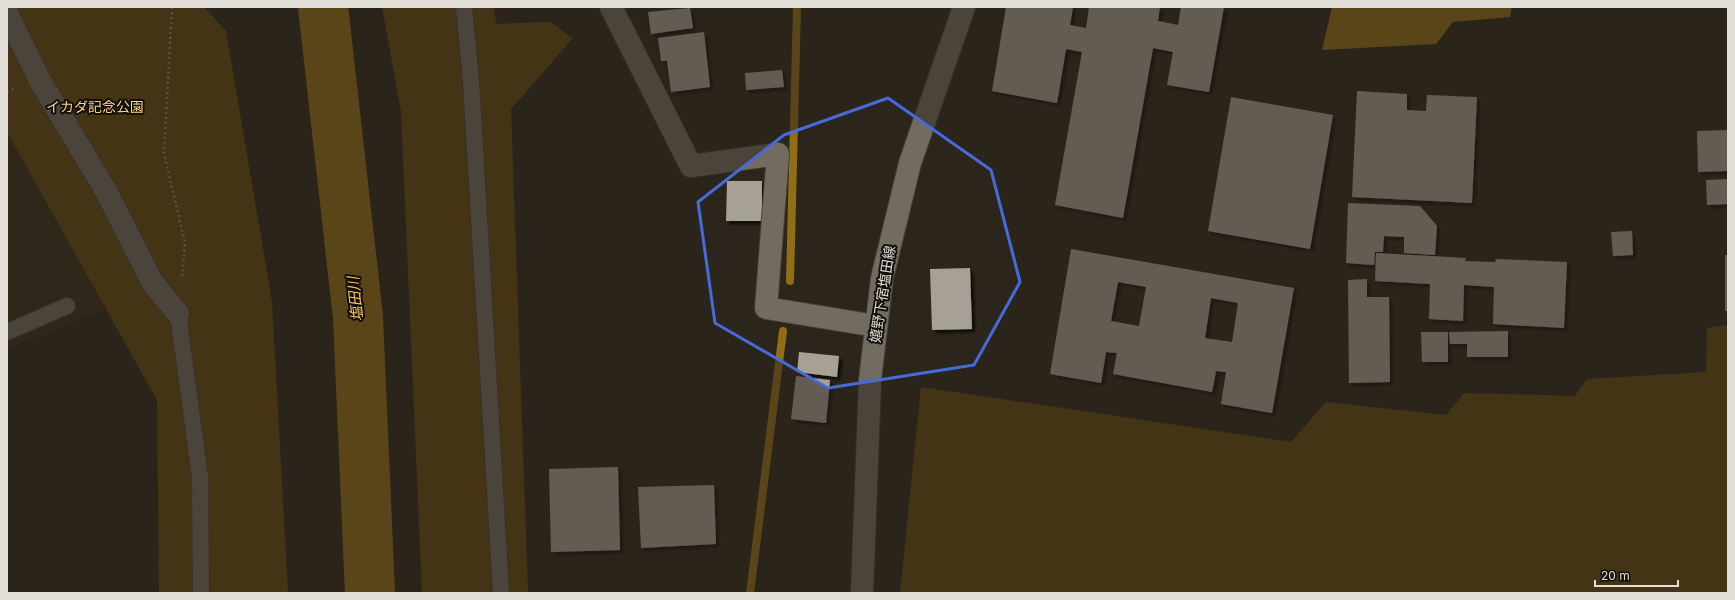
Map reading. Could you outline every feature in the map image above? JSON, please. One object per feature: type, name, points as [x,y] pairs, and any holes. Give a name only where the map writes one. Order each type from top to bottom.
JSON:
[{"type":"street","points":[[611,7],[691,166],[778,154],[766,308],[876,326]]},
{"type":"street","name":"嬉野下宿塩田線","points":[[862,593],[870,380],[882,278],[910,163],[964,7]]},
{"type":"street","points":[[7,13],[39,79],[106,191],[152,282],[178,314]]},
{"type":"lane","points":[[464,7],[471,81],[501,593]]},
{"type":"lane","points":[[7,332],[67,306]]},
{"type":"lane","points":[[178,314],[200,478],[201,593]]},
{"type":"path","points":[[172,7],[164,153],[185,243],[178,314]]},
{"type":"highlighted area","points":[[888,98],[991,170],[1020,282],[974,365],[828,388],[715,323],[698,202],[784,135]]},
{"type":"shaded area","points":[[1332,7],[1512,7],[1510,17],[1453,22],[1436,44],[1322,50]]},
{"type":"shaded area","points":[[7,132],[106,309],[7,349]]},
{"type":"green space","name":"イカダ記念公園","points":[[7,7],[204,7],[226,31],[272,302],[288,593],[159,593],[157,400],[7,132]]},
{"type":"green space","points":[[382,7],[494,7],[496,24],[550,22],[573,38],[511,109],[528,593],[422,593],[401,111]]},
{"type":"green space","points":[[1728,325],[1728,593],[900,593],[921,387],[1291,442],[1326,402],[1446,415],[1464,393],[1575,396],[1587,379],[1706,372],[1707,328]]},
{"type":"building","points":[[1006,7],[1073,7],[1070,25],[1086,28],[1089,7],[1160,7],[1158,21],[1178,25],[1181,7],[1224,7],[1209,92],[1167,85],[1173,52],[1153,48],[1123,218],[1055,205],[1082,52],[1066,49],[1057,103],[992,91]]},
{"type":"building","points":[[690,8],[693,28],[651,34],[648,12]]},
{"type":"building","points":[[704,32],[710,87],[671,92],[667,61],[661,61],[658,38]]},
{"type":"building","points":[[782,70],[784,87],[746,90],[745,73]]},
{"type":"building","points":[[1357,91],[1407,94],[1407,110],[1426,111],[1427,95],[1477,97],[1472,203],[1352,197]]},
{"type":"building","points":[[1231,97],[1333,115],[1310,249],[1208,231]]},
{"type":"building","points":[[1728,130],[1728,171],[1698,172],[1697,131]]},
{"type":"building","points":[[1728,179],[1728,204],[1707,205],[1706,180]]},
{"type":"building","points":[[727,181],[762,181],[762,221],[726,221]]},
{"type":"building","points":[[1348,203],[1420,206],[1437,226],[1435,255],[1404,253],[1404,237],[1384,236],[1383,252],[1375,252],[1374,265],[1346,263]]},
{"type":"building","points":[[1632,231],[1633,255],[1613,256],[1611,232]]},
{"type":"building","points":[[1071,249],[1294,288],[1272,413],[1221,404],[1226,372],[1216,371],[1212,392],[1113,374],[1117,353],[1106,352],[1101,383],[1050,374]],"holes":[[[1118,282],[1146,287],[1139,326],[1111,321]],[[1211,298],[1238,303],[1232,342],[1205,338]]]},
{"type":"building","points":[[1376,253],[1466,258],[1465,261],[1495,262],[1496,259],[1567,262],[1564,328],[1493,324],[1494,287],[1464,285],[1463,321],[1429,319],[1430,284],[1375,281]]},
{"type":"building","points":[[1725,255],[1728,255],[1728,311],[1725,311]]},
{"type":"building","points":[[970,268],[972,329],[932,330],[930,269]]},
{"type":"building","points":[[1367,279],[1367,297],[1389,297],[1390,382],[1349,383],[1348,280]]},
{"type":"building","points":[[1508,331],[1508,357],[1467,357],[1467,344],[1450,344],[1449,332]]},
{"type":"building","points":[[1421,332],[1448,332],[1448,362],[1422,362]]},
{"type":"building","points":[[799,352],[839,356],[837,377],[797,372]]},
{"type":"building","points":[[796,376],[830,380],[826,423],[791,419]]},
{"type":"building","points":[[618,467],[620,550],[551,552],[549,469]]},
{"type":"building","points":[[714,485],[716,544],[641,548],[638,487]]},
{"type":"waterway","name":"塩田川","points":[[323,7],[358,317],[370,593]]},
{"type":"waterway","points":[[790,281],[797,7]]},
{"type":"waterway","points":[[750,593],[783,331]]}]
